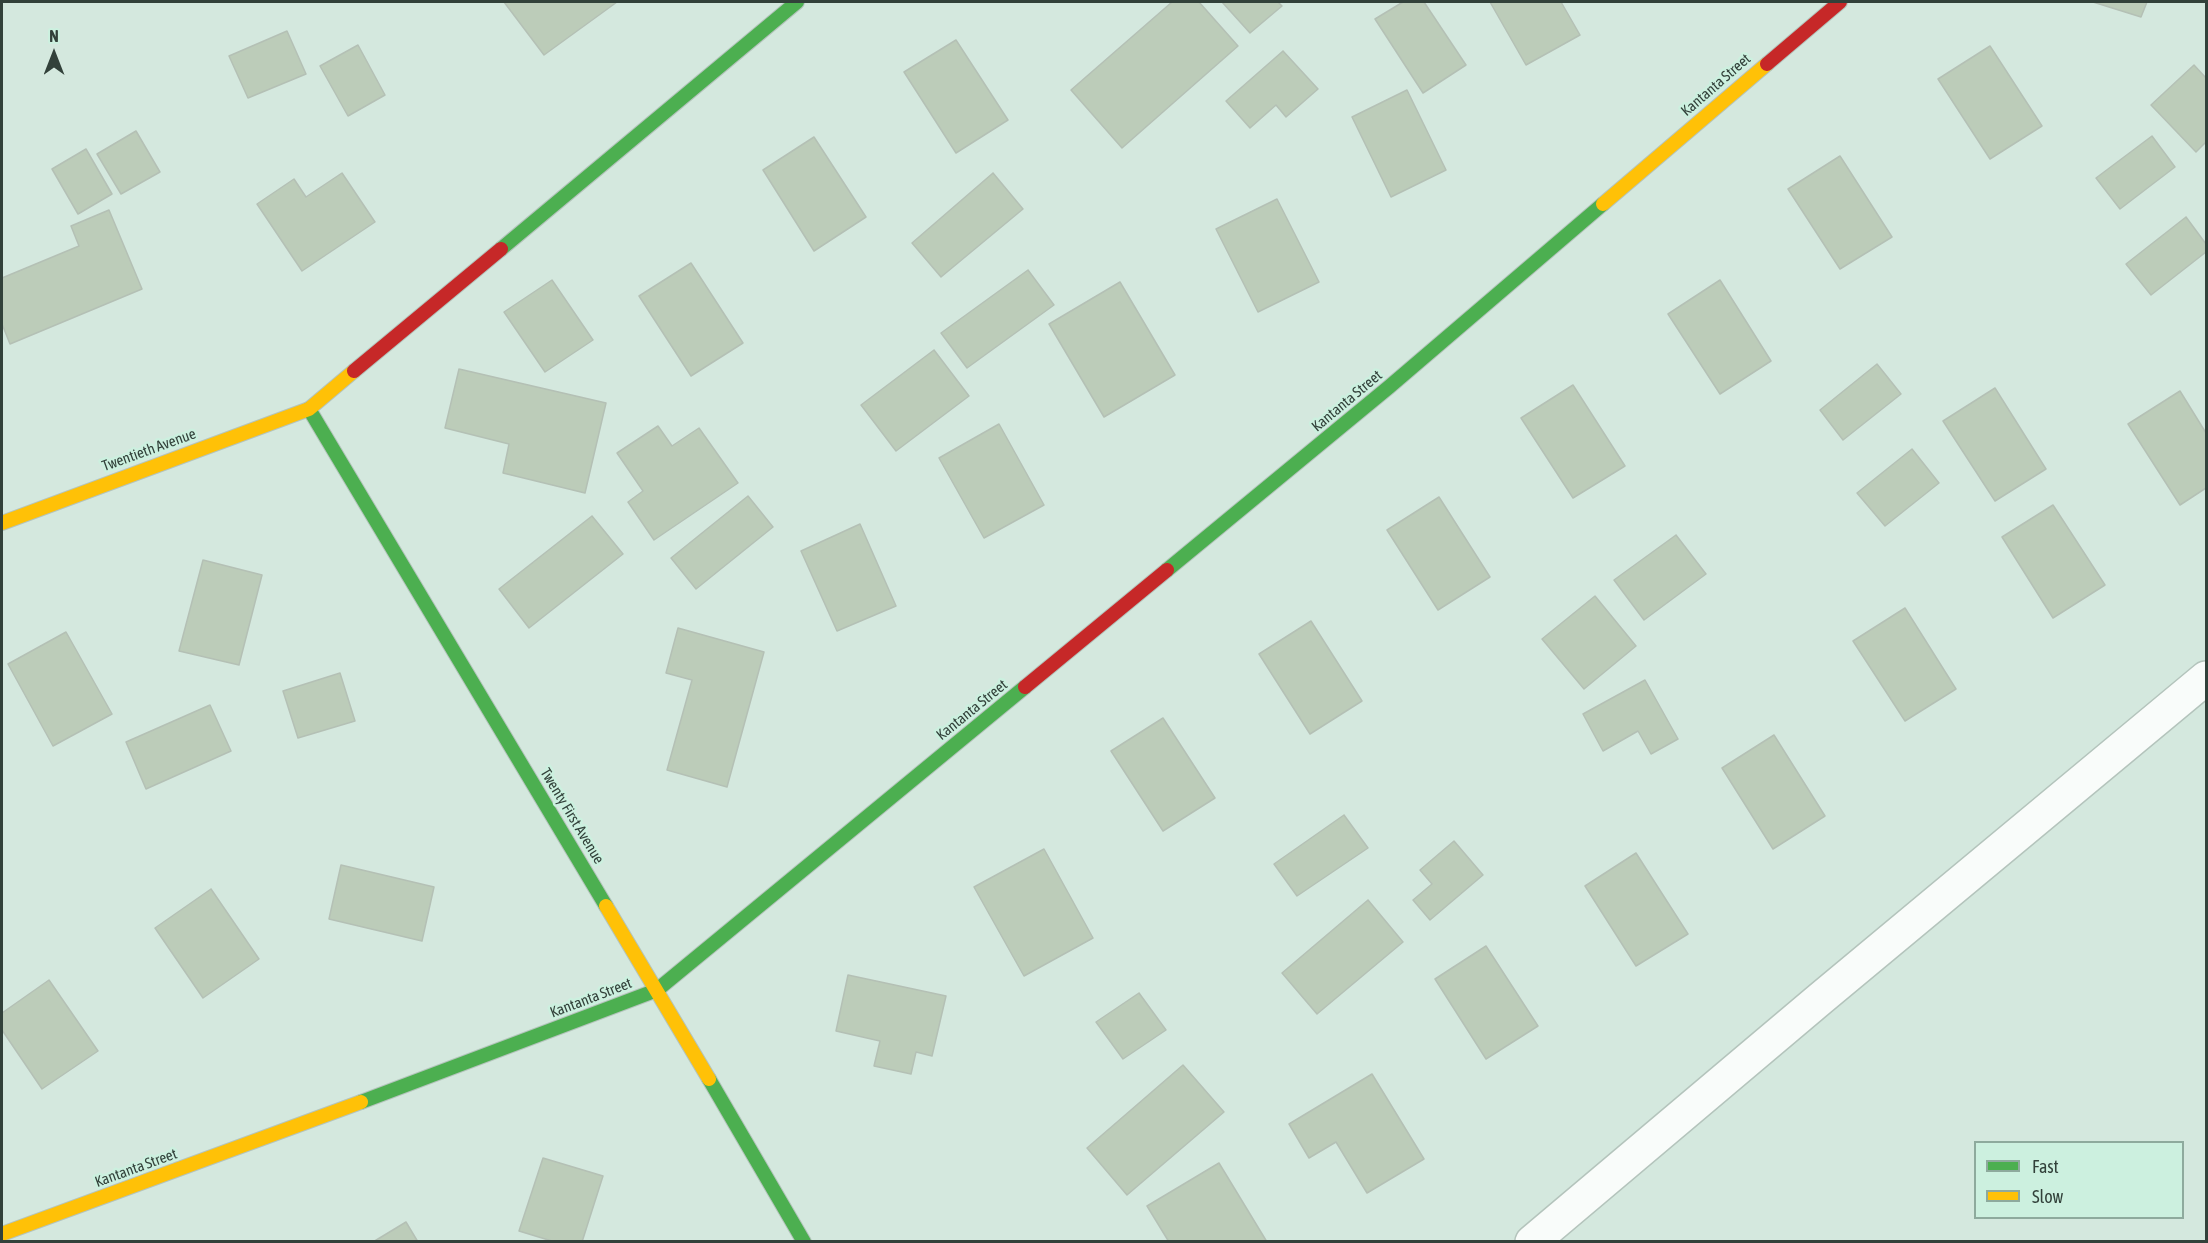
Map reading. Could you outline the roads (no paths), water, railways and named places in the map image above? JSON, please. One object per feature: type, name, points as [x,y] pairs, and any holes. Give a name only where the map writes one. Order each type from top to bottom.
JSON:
[{"type":"street","name":"Twentieth Avenue","points":[[2,523],[309,408],[796,2]]},
{"type":"street","name":"Kantanta Street","points":[[2,1234],[304,1124],[657,990],[1389,387],[1840,2]]},
{"type":"street","name":"Twenty First Avenue","points":[[309,408],[657,990],[804,1242]]},
{"type":"street","points":[[1532,1242],[1810,1006],[2206,678]]}]
